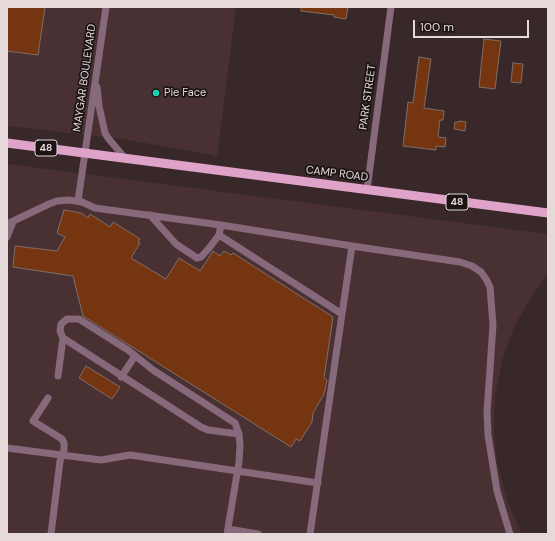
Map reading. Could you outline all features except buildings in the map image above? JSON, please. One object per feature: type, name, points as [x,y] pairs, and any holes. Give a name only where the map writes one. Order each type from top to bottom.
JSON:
[{"type":"main road","name":"CAMP ROAD","points":[[7,143],[548,213]]},
{"type":"street","name":"MAYGAR BOULEVARD","points":[[78,201],[106,7]]},
{"type":"street","name":"PARK STREET","points":[[367,190],[391,7]]},
{"type":"street","points":[[96,75],[99,106],[106,133],[108,138],[124,157]]},
{"type":"street","points":[[7,237],[10,223],[57,201],[78,201],[95,208],[221,225],[460,262],[472,266],[481,272],[486,279],[491,294],[493,324],[487,412],[488,435],[497,491],[510,534]]},
{"type":"street","points":[[150,215],[176,244],[197,258],[201,257],[219,235],[221,225]]},
{"type":"street","points":[[219,235],[342,314]]},
{"type":"street","points":[[310,534],[352,246]]},
{"type":"street","points":[[58,376],[63,338],[60,331],[62,322],[71,318],[79,319],[135,356],[153,370],[230,419],[235,423],[239,434],[240,445],[227,532],[258,534]]},
{"type":"street","points":[[63,338],[121,377],[201,427],[208,430],[239,434]]},
{"type":"street","points":[[121,377],[135,356]]},
{"type":"street","points":[[48,398],[33,421],[63,441],[65,446],[60,461],[51,534]]},
{"type":"street","points":[[7,448],[101,460],[130,455],[318,483]]},
{"type":"shaded area","points":[[7,7],[236,7],[217,157],[123,139],[7,126]]},
{"type":"shaded area","points":[[7,164],[548,234],[548,273],[531,297],[514,327],[503,357],[495,395],[494,435],[497,463],[508,503],[522,534],[7,534]]},
{"type":"place","name":"Pie Face","points":[[156,93]]}]
